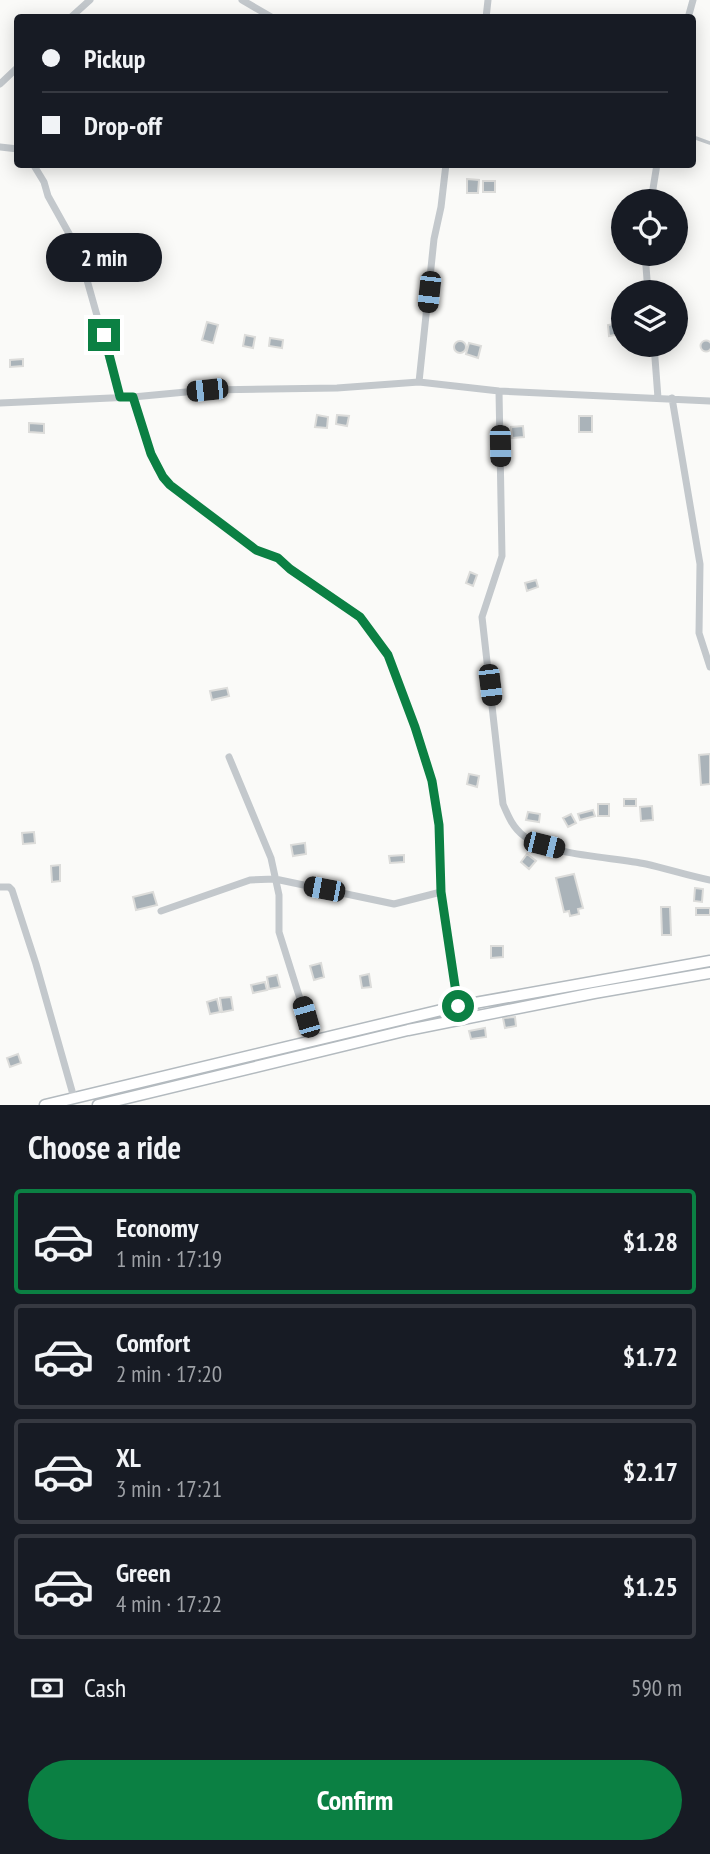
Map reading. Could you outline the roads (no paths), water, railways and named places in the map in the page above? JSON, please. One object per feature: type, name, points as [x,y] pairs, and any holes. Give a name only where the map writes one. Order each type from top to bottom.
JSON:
[{"type":"main road","points":[[45,1105],[458,1006],[710,961]]},
{"type":"main road","points":[[98,1105],[382,1036],[594,993],[710,973]]},
{"type":"street","points":[[74,14],[90,0]]},
{"type":"street","points":[[242,0],[266,14]]},
{"type":"street","points":[[0,84],[14,71]]},
{"type":"street","points":[[35,168],[72,239],[85,273],[120,397]]},
{"type":"street","points":[[419,382],[434,239],[446,168]]},
{"type":"street","points":[[653,189],[656,168]]},
{"type":"street","points":[[655,357],[658,398]]},
{"type":"street","points":[[0,403],[133,397],[207,390],[337,388],[419,382],[499,391],[710,401]]},
{"type":"street","points":[[499,391],[502,556],[482,617],[503,804],[511,822],[524,837],[544,845],[575,853],[645,864],[710,880]]},
{"type":"street","points":[[133,397],[151,454],[170,485],[256,550],[278,558],[360,617],[388,655],[432,781],[439,825],[441,892],[458,1006],[463,1019]]},
{"type":"street","points":[[672,398],[700,564],[699,633],[710,667]]},
{"type":"street","points":[[229,757],[271,858],[279,895],[279,932],[313,1040]]},
{"type":"street","points":[[161,911],[250,880],[275,879],[394,904],[441,892]]},
{"type":"street","points":[[0,887],[5,886],[12,890],[74,1098]]}]
